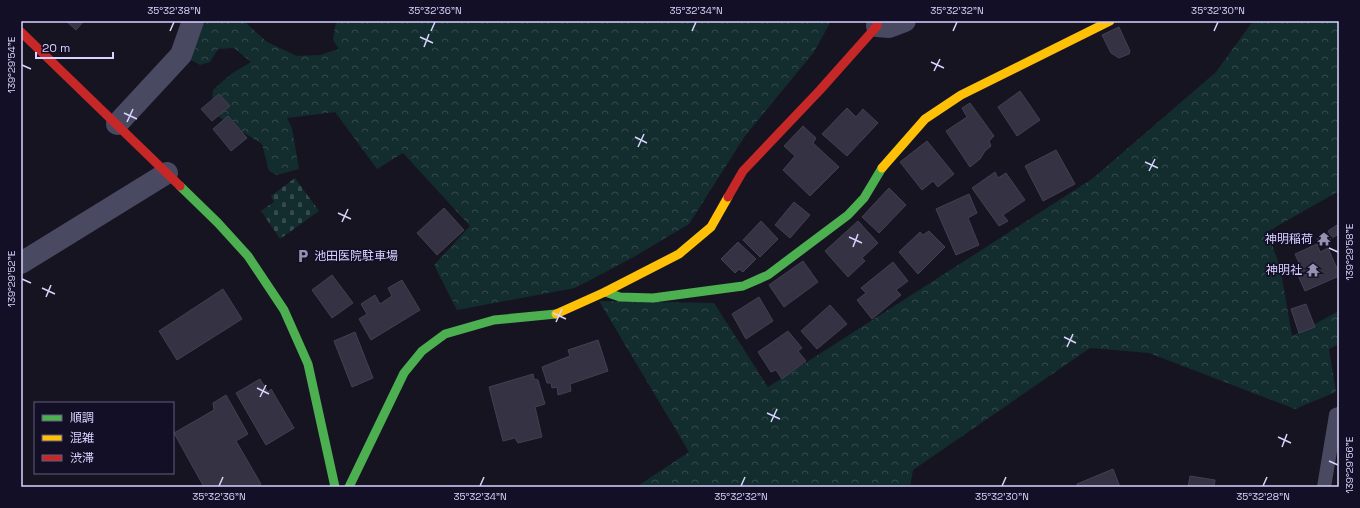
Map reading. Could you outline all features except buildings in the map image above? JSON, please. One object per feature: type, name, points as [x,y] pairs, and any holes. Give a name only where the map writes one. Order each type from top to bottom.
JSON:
[{"type":"street","points":[[117,124],[181,55],[193,21]]},
{"type":"street","points":[[349,487],[404,373],[422,351],[445,334],[494,320],[557,314],[605,292],[679,254],[710,227],[743,171],[820,90],[877,23],[889,27],[905,21]]},
{"type":"street","points":[[605,292],[620,297],[653,298],[743,286],[768,275],[848,215],[864,198],[877,174],[888,160],[925,119],[960,95],[1110,21]]},
{"type":"street","points":[[21,32],[218,223],[248,256],[284,310],[308,364],[335,487]]},
{"type":"street","points":[[21,263],[167,173]]},
{"type":"lane","points":[[1324,487],[1336,415],[1339,414]]},
{"type":"green space","points":[[200,21],[244,21],[267,42],[297,56],[320,55],[339,49],[333,40],[336,21],[831,21],[814,52],[745,136],[689,224],[632,258],[575,288],[457,310],[434,265],[470,226],[403,153],[377,169],[335,112],[287,118],[292,128],[299,169],[277,175],[269,171],[262,144],[211,112],[213,90],[231,74],[251,62],[234,48],[218,49],[210,62],[200,65],[187,58]]},
{"type":"green space","points":[[1253,21],[1339,21],[1339,191],[1267,232],[1280,266],[1292,336],[1339,311],[1339,344],[1329,349],[1336,392],[1295,409],[1149,353],[1090,348],[913,470],[910,487],[636,487],[689,452],[599,301],[714,303],[768,387],[1092,179],[1216,72]]},
{"type":"green space","points":[[295,178],[319,211],[280,239],[261,211],[274,202],[271,196]]},
{"type":"traffic: fast","points":[[605,292],[620,297],[653,298],[743,286],[768,275],[848,215],[864,198],[882,168]]},
{"type":"traffic: fast","points":[[180,186],[218,223],[248,256],[284,310],[308,364],[335,487]]},
{"type":"traffic: fast","points":[[349,487],[404,373],[422,351],[445,334],[494,320],[556,314]]},
{"type":"traffic: slow","points":[[882,168],[925,119],[961,95],[1110,21]]},
{"type":"traffic: slow","points":[[556,314],[605,292],[679,254],[711,227],[728,197]]},
{"type":"traffic: jam","points":[[728,197],[743,171],[820,90],[877,26],[877,21]]},
{"type":"traffic: jam","points":[[21,32],[180,186]]},
{"type":"place","name":"神明稲荷","points":[[1324,239]]},
{"type":"place","name":"池田医院駐車場","points":[[303,256]]},
{"type":"place","name":"神明社","points":[[1313,270]]}]
